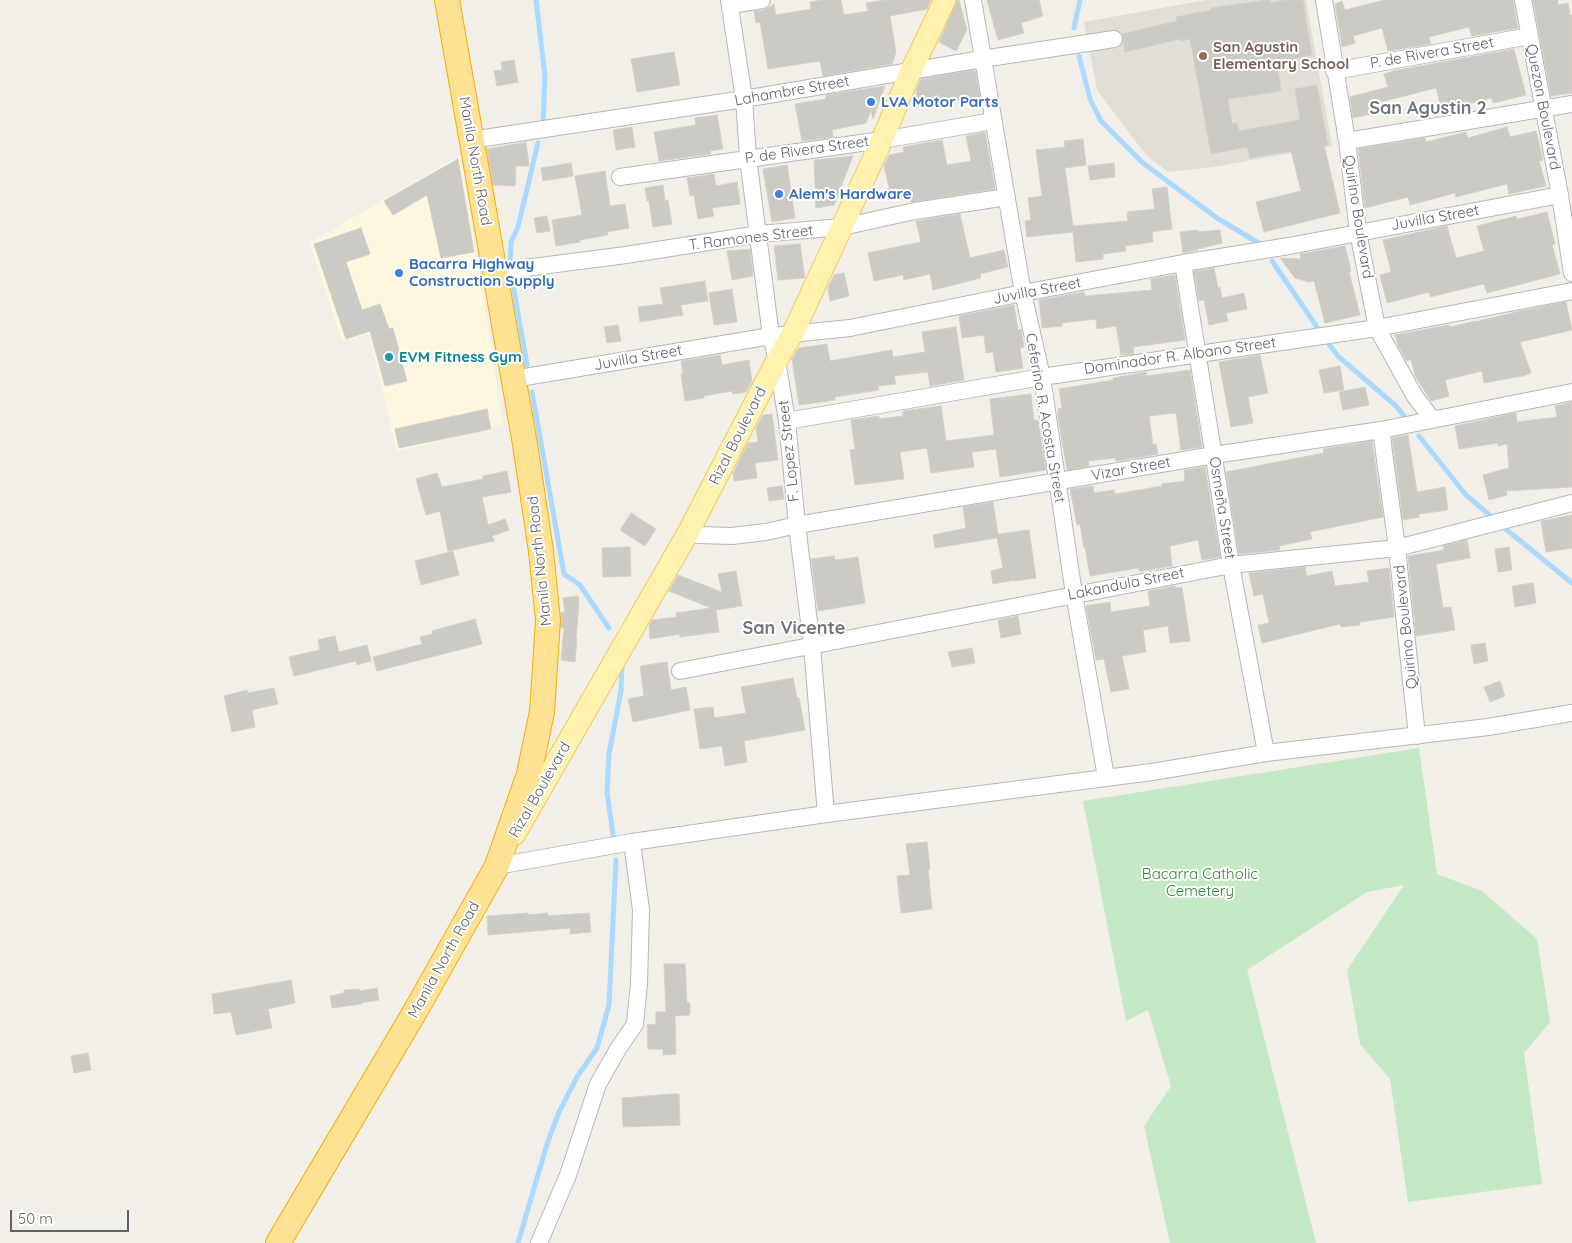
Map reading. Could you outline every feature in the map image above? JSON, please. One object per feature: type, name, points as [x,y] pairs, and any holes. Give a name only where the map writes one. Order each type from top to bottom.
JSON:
[{"type":"highway","name":"Manila North Road","points":[[278,1243],[416,1010],[499,862],[529,774],[542,712],[548,620],[534,496],[447,0]]},
{"type":"main road","name":"Rizal Boulevard","points":[[499,862],[689,531],[777,360],[793,333],[945,0]]},
{"type":"street","points":[[730,3],[762,0]]},
{"type":"street","name":"Ceferino R. Acosta Street","points":[[973,0],[1022,293],[1042,377],[1056,482],[1106,777]]},
{"type":"street","name":"Quirino Boulevard","points":[[1324,0],[1334,71],[1347,141],[1358,232],[1377,328],[1414,395],[1432,419]]},
{"type":"street","name":"Quezon Boulevard","points":[[1523,0],[1560,195],[1572,273]]},
{"type":"street","name":"F. Lopez Street","points":[[730,3],[744,99],[748,158],[771,336],[787,421],[797,525],[812,646],[826,814]]},
{"type":"street","name":"P. de Rivera Street","points":[[1334,71],[1530,36]]},
{"type":"street","name":"Lahambre Street","points":[[471,140],[744,99],[1114,39]]},
{"type":"street","points":[[1347,141],[1572,104]]},
{"type":"street","name":"P. de Rivera Street","points":[[620,177],[882,140],[993,121]]},
{"type":"street","name":"Juvilla Street","points":[[513,379],[771,336],[850,328],[1022,293],[1183,263],[1272,249],[1560,195]]},
{"type":"street","name":"T. Ramones Street","points":[[494,272],[626,255],[759,234],[842,227],[915,211],[1007,197]]},
{"type":"street","name":"Osmeña Street","points":[[1183,263],[1231,565],[1266,753]]},
{"type":"street","name":"Dominador R. Albano Street","points":[[787,421],[1042,377],[1377,328],[1572,291]]},
{"type":"street","name":"Vizar Street","points":[[689,531],[698,535],[732,536],[766,532],[797,525],[1214,455],[1381,430],[1572,392]]},
{"type":"street","name":"Quirino Boulevard","points":[[1381,430],[1397,548],[1417,736]]},
{"type":"street","name":"Lakandula Street","points":[[680,671],[1231,565],[1397,548],[1572,503]]},
{"type":"street","points":[[499,862],[826,814],[1152,772],[1266,753],[1488,727],[1572,713]]},
{"type":"street","points":[[539,1243],[568,1175],[598,1084],[635,1024],[639,983],[641,910],[632,842]]},
{"type":"shaded area","name":"San Agustin Elementary School","points":[[1206,0],[1306,0],[1332,146],[1213,167],[1168,172],[1146,155],[1097,90],[1084,22]]},
{"type":"shaded area","points":[[461,155],[503,424],[397,452],[369,334],[342,341],[309,243]]},
{"type":"green space","name":"Bacarra Catholic Cemetery","points":[[1419,748],[1437,874],[1482,891],[1537,939],[1550,1022],[1524,1053],[1542,1184],[1408,1202],[1390,1079],[1360,1044],[1347,970],[1404,885],[1367,892],[1247,970],[1316,1243],[1170,1243],[1144,1126],[1171,1086],[1148,1010],[1126,1021],[1083,801]]},
{"type":"building","points":[[841,0],[844,15],[868,11],[866,3],[885,0],[931,0],[927,9],[890,16],[896,52],[892,64],[823,76],[820,61],[768,69],[760,22],[756,23],[754,11],[764,10],[774,4],[776,15],[811,9],[810,2]]},
{"type":"building","points":[[957,0],[959,0],[967,30],[956,51],[939,42]]},
{"type":"building","points":[[987,0],[1039,0],[1043,16],[1021,23],[1024,33],[998,40]]},
{"type":"building","points":[[1270,0],[1270,3],[1285,0],[1303,0],[1312,55],[1277,62],[1281,91],[1228,99],[1232,124],[1237,123],[1239,131],[1300,120],[1295,89],[1317,85],[1328,145],[1324,145],[1340,213],[1264,232],[1256,202],[1301,191],[1291,151],[1250,158],[1247,147],[1211,154],[1190,39],[1181,41],[1180,39],[1125,52],[1122,34],[1177,21],[1176,17],[1211,10],[1211,8]]},
{"type":"building","points":[[1384,0],[1513,0],[1518,28],[1472,36],[1469,27],[1429,37],[1431,44],[1388,51],[1382,28],[1353,36],[1355,43],[1342,47],[1335,4],[1342,1],[1345,10]]},
{"type":"building","points":[[1533,0],[1558,0],[1558,5],[1568,3],[1570,15],[1572,15],[1572,93],[1551,96]]},
{"type":"building","points":[[1514,49],[1526,95],[1493,103],[1491,98],[1442,111],[1436,88],[1369,105],[1371,114],[1353,118],[1350,97],[1388,87],[1384,74]]},
{"type":"building","points":[[674,52],[680,85],[637,92],[631,59]]},
{"type":"building","points":[[514,60],[518,82],[497,86],[494,71],[502,70],[501,62]]},
{"type":"building","points":[[975,70],[981,103],[969,106],[968,99],[919,107],[916,91],[921,79]]},
{"type":"building","points":[[885,86],[873,119],[871,110],[866,123],[832,130],[833,137],[802,141],[795,104],[826,99],[826,95]]},
{"type":"building","points":[[717,115],[723,149],[710,151],[711,154],[659,161],[654,132],[696,125],[695,118]]},
{"type":"building","points":[[632,127],[635,147],[616,150],[613,130]]},
{"type":"building","points":[[1507,127],[1510,137],[1536,131],[1543,160],[1539,161],[1546,186],[1509,194],[1507,184],[1456,197],[1455,193],[1410,205],[1408,197],[1365,208],[1358,149],[1425,138],[1426,142],[1466,132],[1468,138]]},
{"type":"building","points":[[985,132],[995,189],[911,202],[910,195],[892,199],[884,166],[889,155],[904,152],[903,147],[942,140],[947,165],[971,161],[966,136]]},
{"type":"building","points":[[1083,139],[1086,165],[1065,168],[1073,226],[1128,221],[1127,212],[1155,209],[1152,189],[1167,187],[1172,229],[1152,232],[1153,242],[1125,246],[1126,251],[1103,254],[1103,259],[1076,262],[1073,232],[1027,237],[1025,221],[1031,220],[1028,198],[1042,196],[1036,150],[1065,147],[1064,141]]},
{"type":"building","points":[[526,142],[529,166],[516,166],[515,186],[493,185],[487,149]]},
{"type":"building","points":[[853,156],[834,205],[816,208],[814,160]]},
{"type":"building","points":[[458,159],[474,252],[441,258],[427,195],[393,215],[384,201]]},
{"type":"building","points":[[571,163],[573,176],[543,181],[541,168]]},
{"type":"building","points":[[1114,163],[1115,177],[1090,180],[1088,166]]},
{"type":"building","name":"Alem's Hardware","points":[[787,165],[795,218],[772,222],[763,169]]},
{"type":"building","points":[[605,171],[610,206],[625,204],[629,228],[607,232],[608,235],[580,240],[580,242],[556,246],[552,220],[582,215],[575,176]]},
{"type":"building","points":[[714,174],[716,186],[737,182],[740,204],[712,208],[714,216],[698,219],[694,195],[690,196],[687,178]]},
{"type":"building","points":[[663,185],[665,201],[668,200],[672,224],[653,227],[645,188]]},
{"type":"building","points":[[1547,212],[1555,244],[1552,245],[1560,274],[1487,293],[1484,284],[1430,297],[1429,292],[1387,303],[1380,275],[1391,272],[1383,240],[1447,226],[1456,258],[1484,251],[1477,226],[1516,216],[1517,219]]},
{"type":"building","points":[[960,214],[970,258],[1004,250],[1008,267],[980,274],[981,278],[933,290],[930,274],[904,280],[903,275],[874,281],[868,253],[921,242],[916,221]]},
{"type":"building","points":[[547,216],[550,231],[537,233],[534,218]]},
{"type":"building","points":[[361,228],[370,254],[346,262],[362,310],[380,304],[389,329],[393,328],[407,381],[385,386],[370,331],[346,339],[314,244]]},
{"type":"building","points":[[1198,230],[1198,232],[1220,230],[1222,243],[1183,253],[1180,232]]},
{"type":"building","points":[[800,244],[805,278],[778,280],[774,246]]},
{"type":"building","points":[[1345,246],[1351,271],[1349,272],[1360,315],[1325,323],[1314,281],[1309,282],[1295,278],[1280,258],[1301,259],[1300,254]]},
{"type":"building","points":[[750,249],[753,276],[732,280],[727,251]]},
{"type":"building","points":[[1214,268],[1222,298],[1244,293],[1247,309],[1226,313],[1228,321],[1209,325],[1204,300],[1199,301],[1194,271]]},
{"type":"building","points":[[844,273],[849,296],[830,301],[828,288],[834,275]]},
{"type":"building","points":[[1175,275],[1185,340],[1133,347],[1134,354],[1121,355],[1116,326],[1097,329],[1096,319],[1062,323],[1062,326],[1042,328],[1039,300],[1084,292],[1085,296],[1152,290],[1151,279]]},
{"type":"building","points":[[705,281],[708,301],[681,305],[683,315],[640,322],[638,307],[663,304],[660,288]]},
{"type":"building","points":[[732,289],[737,322],[714,325],[709,293]]},
{"type":"building","points":[[1566,302],[1572,330],[1520,342],[1531,373],[1484,383],[1482,371],[1445,380],[1449,396],[1431,401],[1415,376],[1411,359],[1406,361],[1395,335],[1449,325],[1450,327]]},
{"type":"building","points":[[1014,305],[1018,330],[1021,329],[1024,347],[1020,348],[1023,368],[996,372],[993,352],[986,353],[984,335],[962,338],[959,316]]},
{"type":"building","points":[[618,325],[621,341],[607,343],[604,327]]},
{"type":"building","points":[[956,327],[964,380],[930,386],[928,372],[894,376],[896,384],[878,386],[879,390],[835,397],[835,400],[799,405],[792,359],[799,348],[827,344],[830,361],[892,350],[893,357],[925,352],[922,332]]},
{"type":"building","points":[[720,355],[722,365],[749,360],[752,381],[746,392],[733,394],[732,391],[685,401],[681,361]]},
{"type":"building","points":[[1260,355],[1268,393],[1248,397],[1253,423],[1231,427],[1219,362]]},
{"type":"building","points":[[1340,366],[1344,390],[1324,393],[1319,370]]},
{"type":"building","points":[[1190,370],[1202,447],[1181,450],[1176,413],[1149,416],[1153,445],[1156,444],[1158,454],[1116,461],[1115,458],[1088,461],[1089,466],[1067,470],[1058,418],[1058,409],[1062,408],[1059,389],[1113,380],[1113,378],[1146,372],[1147,376]]},
{"type":"building","points":[[1365,387],[1369,405],[1343,410],[1339,392]]},
{"type":"building","points":[[1031,394],[1034,420],[1038,420],[1046,470],[1000,477],[996,449],[972,452],[974,467],[931,473],[927,448],[900,452],[904,479],[855,485],[850,450],[855,449],[851,420],[879,416],[879,419],[903,416],[903,411],[941,406],[946,441],[994,435],[990,399]]},
{"type":"building","points":[[1572,402],[1572,487],[1506,491],[1507,495],[1489,500],[1483,475],[1509,468],[1507,444],[1498,446],[1498,443],[1459,449],[1455,426],[1516,413],[1517,422],[1557,417],[1555,406]]},
{"type":"building","points":[[487,409],[491,429],[399,448],[395,429]]},
{"type":"building","points":[[772,414],[778,460],[755,463],[757,478],[734,481],[733,473],[748,443],[758,442],[756,428],[763,415]]},
{"type":"building","points":[[1408,435],[1417,492],[1445,487],[1448,510],[1419,514],[1419,517],[1403,520],[1392,438]]},
{"type":"building","points":[[1372,441],[1383,517],[1310,532],[1312,539],[1279,546],[1280,550],[1239,554],[1226,472],[1324,453],[1323,449]]},
{"type":"building","points":[[1205,467],[1220,557],[1202,560],[1198,540],[1170,546],[1172,566],[1144,571],[1139,571],[1139,568],[1090,576],[1080,524],[1077,525],[1070,489],[1093,486],[1094,493],[1114,490],[1115,494],[1185,481],[1184,470]]},
{"type":"building","points":[[507,471],[511,492],[482,497],[488,525],[505,519],[509,530],[492,536],[494,541],[448,551],[440,511],[426,515],[416,479],[437,473],[442,487],[483,479],[483,476]]},
{"type":"building","points":[[782,486],[784,499],[769,501],[767,488]]},
{"type":"building","points":[[993,502],[998,534],[1029,530],[1036,578],[993,584],[991,571],[1003,568],[997,538],[935,548],[933,535],[966,528],[963,507]]},
{"type":"building","points":[[631,513],[656,529],[645,546],[620,530]]},
{"type":"building","points":[[1572,515],[1572,548],[1546,552],[1541,521]]},
{"type":"building","points":[[1467,540],[1470,558],[1436,564],[1443,608],[1451,607],[1455,630],[1416,636],[1408,556],[1444,550],[1443,546]]},
{"type":"building","points":[[630,547],[631,576],[603,577],[602,548]]},
{"type":"building","points":[[1509,547],[1512,570],[1498,572],[1495,549]]},
{"type":"building","points":[[453,551],[459,575],[421,585],[415,561]]},
{"type":"building","points":[[834,556],[835,560],[858,557],[865,603],[818,611],[811,559]]},
{"type":"building","points":[[1305,567],[1307,576],[1332,571],[1335,586],[1369,582],[1367,571],[1389,568],[1394,617],[1360,622],[1360,625],[1341,627],[1340,624],[1262,643],[1258,625],[1269,623],[1263,594],[1254,596],[1249,573]]},
{"type":"building","points":[[736,571],[742,606],[716,610],[719,632],[680,637],[680,634],[650,639],[649,626],[652,620],[677,617],[676,613],[711,608],[669,591],[678,575],[722,592],[718,574]]},
{"type":"building","points":[[1533,583],[1536,603],[1515,607],[1512,586]]},
{"type":"building","points":[[1175,586],[1175,588],[1182,587],[1190,641],[1170,643],[1168,626],[1143,630],[1146,652],[1122,656],[1129,689],[1111,692],[1104,659],[1096,660],[1086,606],[1110,602],[1111,612],[1150,606],[1148,591]]},
{"type":"building","points":[[578,596],[575,662],[561,660],[564,628],[561,628],[561,612],[565,613],[563,598]]},
{"type":"building","points":[[1018,616],[1021,634],[1001,638],[998,620]]},
{"type":"building","points":[[475,619],[482,644],[377,671],[373,657],[422,644],[420,637],[433,634],[432,631]]},
{"type":"building","points":[[335,636],[339,652],[367,645],[371,661],[357,665],[356,661],[294,676],[289,657],[320,650],[318,640]]},
{"type":"building","points":[[1485,643],[1488,661],[1474,664],[1471,645]]},
{"type":"building","points":[[972,648],[975,663],[952,667],[948,652]]},
{"type":"building","points":[[667,662],[671,690],[686,687],[690,710],[633,722],[628,699],[644,696],[640,666]]},
{"type":"building","points":[[793,678],[805,730],[744,741],[747,762],[725,766],[722,746],[700,749],[694,709],[713,707],[714,718],[746,713],[741,687]]},
{"type":"building","points":[[1500,681],[1505,696],[1490,702],[1484,687]]},
{"type":"building","points":[[274,688],[278,704],[252,710],[255,727],[232,732],[224,696],[247,690],[248,693]]},
{"type":"building","points":[[927,842],[932,909],[901,913],[897,876],[910,875],[906,844]]},
{"type":"building","points":[[528,913],[528,915],[548,913],[548,916],[589,913],[591,932],[570,934],[570,928],[488,935],[487,916]]},
{"type":"building","points":[[664,964],[685,964],[687,1003],[690,1003],[690,1015],[675,1016],[676,1054],[663,1055],[663,1049],[648,1049],[647,1025],[656,1024],[656,1012],[666,1012]]},
{"type":"building","points":[[291,980],[295,1003],[268,1009],[272,1028],[236,1035],[231,1012],[214,1014],[212,994]]},
{"type":"building","points":[[377,988],[379,1000],[332,1008],[330,996],[344,993],[344,990],[359,989],[360,991]]},
{"type":"building","points":[[88,1053],[91,1070],[74,1073],[71,1056]]},
{"type":"building","points":[[679,1094],[680,1125],[623,1127],[622,1098]]},
{"type":"waterway","points":[[536,0],[545,76],[543,124]]},
{"type":"waterway","points":[[1074,28],[1080,0]]},
{"type":"waterway","points":[[1079,56],[1090,99],[1101,121],[1143,163],[1217,218],[1260,244]]},
{"type":"waterway","points":[[510,265],[511,242],[518,227],[538,143]]},
{"type":"waterway","points":[[1272,261],[1317,327]]},
{"type":"waterway","points":[[513,285],[527,365]]},
{"type":"waterway","points":[[1328,343],[1338,356],[1396,406],[1404,416]]},
{"type":"waterway","points":[[532,392],[564,574],[580,585],[609,628]]},
{"type":"waterway","points":[[1419,436],[1466,495],[1494,519]]},
{"type":"waterway","points":[[1502,526],[1572,583]]},
{"type":"waterway","points":[[614,842],[607,792],[609,754],[621,691],[622,665]]},
{"type":"waterway","points":[[518,1243],[547,1144],[559,1112],[577,1077],[597,1048],[609,1005],[616,860]]},
{"type":"place","name":"San Agustin Elementary School","points":[[1203,56]]},
{"type":"place","name":"LVA Motor Parts","points":[[871,102]]},
{"type":"place","name":"Alem's Hardware","points":[[779,194]]},
{"type":"place","name":"Bacarra Highway Construction Supply","points":[[399,273]]},
{"type":"place","name":"EVM Fitness Gym","points":[[389,357]]},
{"type":"district","name":"San Agustin 2","points":[[1428,109]]},
{"type":"district","name":"San Vicente","points":[[794,629]]}]
